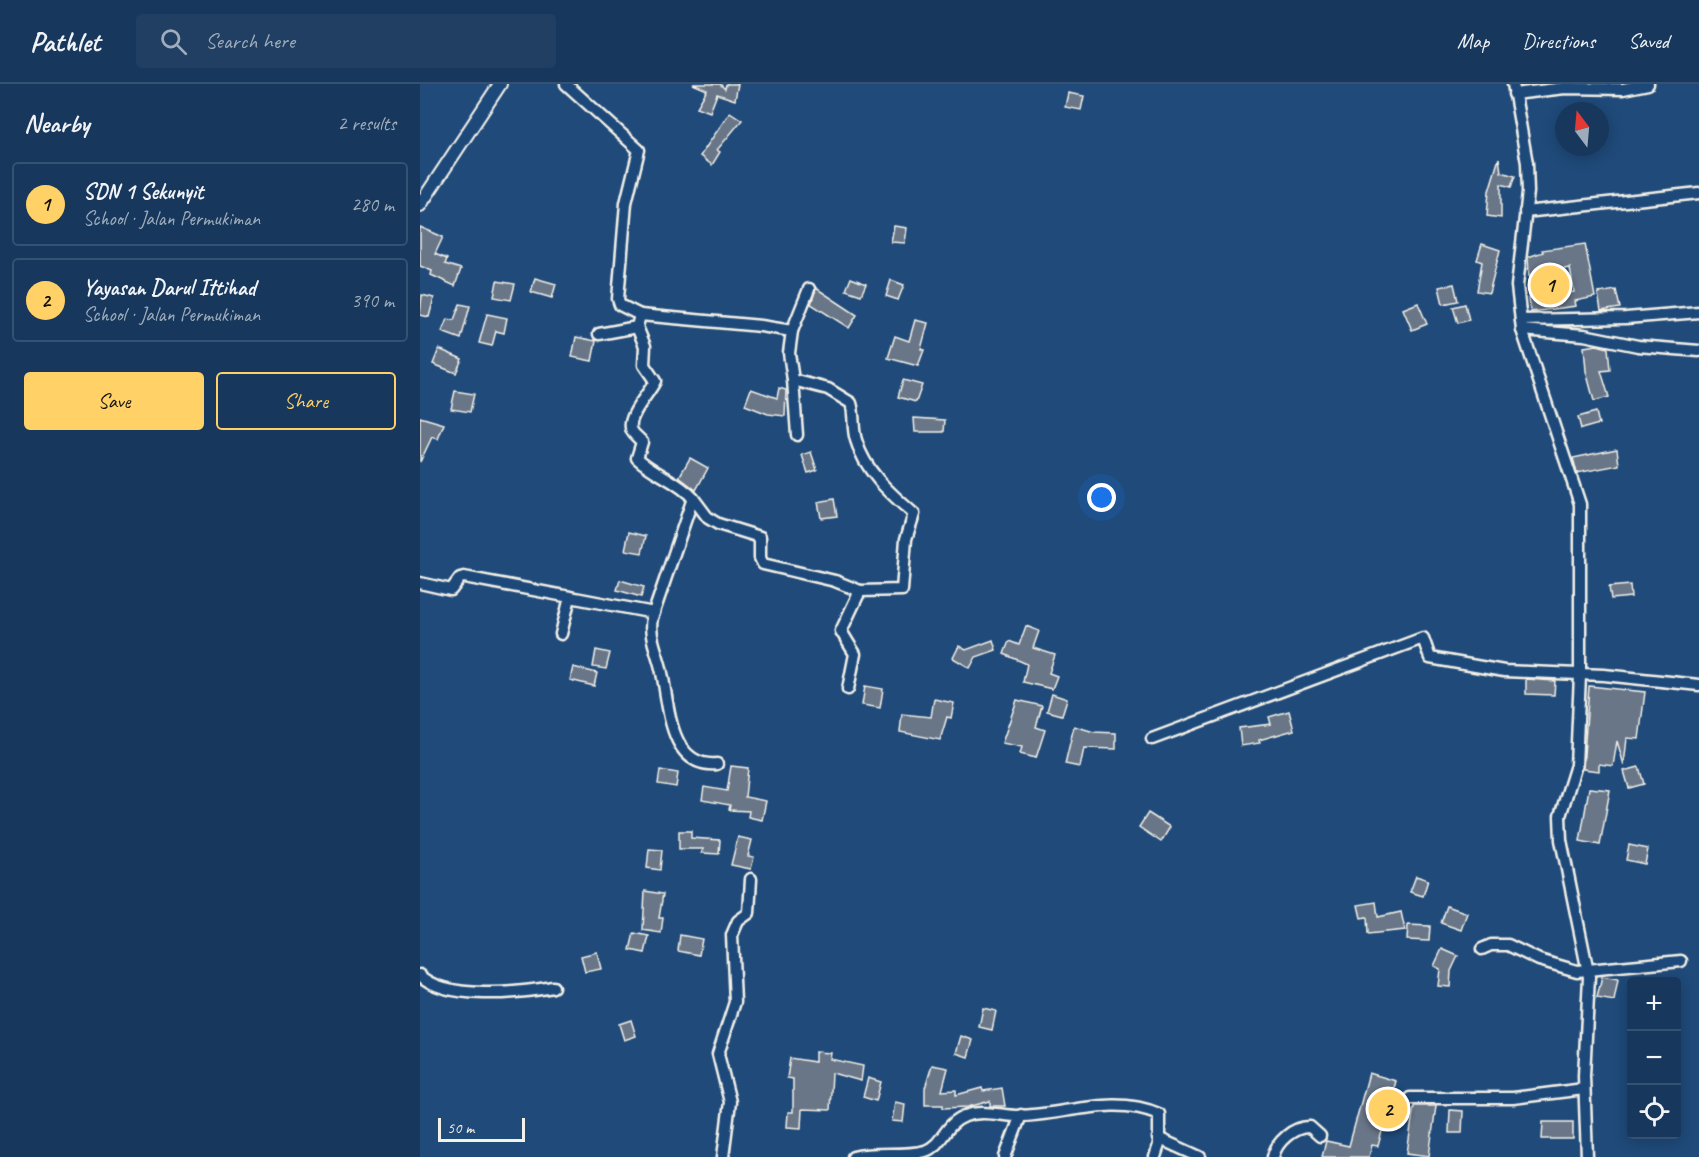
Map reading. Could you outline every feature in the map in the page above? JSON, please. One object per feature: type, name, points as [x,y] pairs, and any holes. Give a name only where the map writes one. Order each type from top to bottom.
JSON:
[{"type":"street","points":[[420,205],[500,84]]},
{"type":"street","points":[[566,84],[639,150],[626,203],[618,299],[620,305],[640,315],[729,322],[792,331]]},
{"type":"street","points":[[1587,1157],[1584,1089],[1587,969],[1561,840],[1560,816],[1576,765],[1580,675],[1579,495],[1564,460],[1522,325],[1517,286],[1528,192],[1527,163],[1514,89],[1623,88],[1648,84]]},
{"type":"street","points":[[1526,213],[1699,193]]},
{"type":"street","points":[[797,435],[789,353],[792,331],[809,289]]},
{"type":"street","points":[[1522,325],[1699,312]]},
{"type":"street","points":[[640,315],[637,327],[645,345],[644,365],[655,381],[631,419],[631,430],[642,442],[637,456],[658,475],[686,490],[708,518],[718,524],[760,537],[760,558],[763,564],[835,581],[860,591],[902,590],[906,539],[914,514],[890,493],[871,471],[856,440],[851,403],[828,389],[793,380]]},
{"type":"street","points":[[1522,325],[1638,346],[1699,351]]},
{"type":"street","points":[[599,334],[637,327]]},
{"type":"street","points":[[693,498],[650,626],[663,673],[673,731],[678,743],[702,763],[717,764]]},
{"type":"street","points":[[420,583],[451,590],[460,578],[464,577],[654,613]]},
{"type":"street","points":[[848,688],[855,654],[841,630],[860,591]]},
{"type":"street","points":[[561,634],[570,597]]},
{"type":"street","points":[[1152,740],[1423,638],[1430,658],[1504,671],[1699,685]]},
{"type":"street","points":[[723,1157],[730,1102],[718,1054],[735,1002],[732,935],[738,921],[749,913],[751,879]]},
{"type":"street","points":[[1482,949],[1491,945],[1508,945],[1551,964],[1577,971],[1681,961]]},
{"type":"street","points":[[420,975],[444,988],[493,993],[526,992],[553,987]]},
{"type":"street","points":[[1410,1098],[1514,1098],[1584,1089]]},
{"type":"street","points":[[853,1157],[913,1155],[934,1148],[950,1124],[968,1115],[988,1112],[1021,1115],[1113,1105],[1135,1107],[1160,1114],[1155,1157]]},
{"type":"street","points":[[1009,1156],[1021,1115]]},
{"type":"street","points":[[1273,1157],[1278,1143],[1303,1127],[1310,1126],[1320,1136]]},
{"type":"street","points":[[1158,1138],[1200,1157]]},
{"type":"building","points":[[693,84],[720,84],[725,89],[726,84],[738,84],[735,100],[717,94],[710,112],[697,107],[707,90]]},
{"type":"building","points":[[1068,93],[1084,96],[1081,110],[1065,107]]},
{"type":"building","points":[[730,112],[742,120],[717,150],[720,152],[712,165],[700,156]]},
{"type":"building","points":[[1499,158],[1501,172],[1515,176],[1511,187],[1501,184],[1501,218],[1487,216],[1489,191]]},
{"type":"building","points":[[894,226],[907,228],[905,243],[891,242]]},
{"type":"building","points":[[420,227],[443,237],[435,254],[447,259],[445,264],[461,269],[455,286],[431,275],[432,271],[420,266]]},
{"type":"building","points":[[1482,244],[1500,250],[1489,293],[1477,291],[1482,262],[1477,260]]},
{"type":"building","points":[[1585,244],[1595,297],[1575,301],[1576,306],[1531,312],[1529,298],[1574,292],[1570,268],[1529,276],[1528,257],[1543,252],[1542,250]]},
{"type":"building","points":[[535,278],[556,284],[552,298],[531,292]]},
{"type":"building","points":[[851,278],[866,284],[861,295],[846,290]]},
{"type":"building","points":[[891,280],[904,285],[898,300],[886,296]]},
{"type":"building","points":[[497,281],[515,284],[511,300],[494,297]]},
{"type":"building","points":[[1454,284],[1458,301],[1443,304],[1439,287]]},
{"type":"building","points":[[816,288],[857,315],[849,328],[811,304]]},
{"type":"building","points":[[1616,290],[1620,308],[1601,311],[1598,293]]},
{"type":"building","points":[[422,295],[434,298],[429,317],[420,315]]},
{"type":"building","points":[[1418,303],[1427,324],[1412,330],[1403,309]]},
{"type":"building","points":[[460,304],[470,306],[461,339],[442,332],[447,319],[454,320]]},
{"type":"building","points":[[1465,304],[1469,320],[1458,323],[1453,307]]},
{"type":"building","points":[[487,314],[507,318],[504,333],[496,331],[492,346],[479,343]]},
{"type":"building","points":[[915,320],[928,323],[921,349],[924,350],[918,366],[888,358],[895,336],[909,341]]},
{"type":"building","points":[[576,337],[596,341],[592,361],[572,357]]},
{"type":"building","points":[[1597,345],[1608,348],[1610,370],[1601,371],[1609,397],[1594,401],[1586,371],[1584,347]]},
{"type":"building","points":[[439,349],[462,359],[456,373],[433,364]]},
{"type":"building","points":[[903,380],[922,385],[916,402],[898,397]]},
{"type":"building","points":[[779,388],[786,390],[785,416],[768,414],[745,405],[751,389],[777,398]]},
{"type":"building","points":[[455,391],[474,394],[470,412],[451,409]]},
{"type":"building","points":[[1596,412],[1599,424],[1581,429],[1578,417]]},
{"type":"building","points":[[420,417],[444,424],[438,439],[432,437],[420,462]]},
{"type":"building","points":[[914,418],[945,420],[944,432],[915,432]]},
{"type":"building","points":[[1617,449],[1619,465],[1577,473],[1573,458]]},
{"type":"building","points":[[811,452],[817,470],[808,473],[802,455]]},
{"type":"building","points":[[690,458],[708,468],[696,490],[679,477]]},
{"type":"building","points":[[834,499],[837,516],[821,518],[818,502]]},
{"type":"building","points":[[629,532],[646,536],[642,553],[625,550]]},
{"type":"building","points":[[620,580],[644,587],[641,597],[617,590]]},
{"type":"building","points":[[1630,585],[1631,597],[1611,599],[1609,587]]},
{"type":"building","points":[[1026,626],[1039,631],[1033,648],[1055,655],[1049,673],[1057,676],[1052,689],[1023,682],[1027,664],[1004,654],[1009,641],[1019,645]]},
{"type":"building","points":[[993,640],[996,650],[976,657],[970,668],[953,658],[959,646],[966,650]]},
{"type":"building","points":[[596,650],[610,653],[606,669],[593,667]]},
{"type":"building","points":[[573,667],[597,673],[594,686],[570,680]]},
{"type":"building","points":[[1526,679],[1555,681],[1554,695],[1526,694]]},
{"type":"building","points":[[865,686],[883,689],[880,708],[862,705]]},
{"type":"building","points":[[1589,686],[1645,692],[1639,739],[1627,738],[1624,765],[1617,741],[1613,766],[1599,764],[1599,771],[1583,769]]},
{"type":"building","points":[[1052,694],[1067,699],[1062,715],[1047,711]]},
{"type":"building","points":[[934,699],[954,703],[951,718],[947,717],[940,740],[900,732],[902,714],[931,717]]},
{"type":"building","points":[[1017,700],[1042,706],[1036,727],[1045,730],[1036,758],[1020,754],[1022,747],[1002,743]]},
{"type":"building","points":[[1289,711],[1294,730],[1259,740],[1260,743],[1241,746],[1239,728],[1271,724],[1269,717]]},
{"type":"building","points":[[1074,726],[1094,732],[1116,733],[1116,749],[1084,748],[1080,767],[1065,764]]},
{"type":"building","points":[[731,766],[748,768],[745,797],[766,801],[762,820],[748,817],[749,811],[729,810],[730,805],[702,800],[704,787],[727,791]]},
{"type":"building","points":[[1639,767],[1644,784],[1629,788],[1624,771]]},
{"type":"building","points":[[660,770],[678,773],[676,787],[658,784]]},
{"type":"building","points":[[1589,788],[1610,790],[1600,845],[1580,841]]},
{"type":"building","points":[[1148,813],[1170,827],[1161,842],[1139,827]]},
{"type":"building","points":[[679,831],[691,831],[691,838],[720,840],[719,854],[702,853],[703,849],[679,849]]},
{"type":"building","points":[[738,837],[752,840],[748,856],[754,857],[751,869],[731,865]]},
{"type":"building","points":[[1629,845],[1648,849],[1645,864],[1626,860]]},
{"type":"building","points":[[649,849],[662,850],[660,870],[647,868]]},
{"type":"building","points":[[1416,876],[1428,880],[1423,896],[1410,892]]},
{"type":"building","points":[[645,891],[663,894],[659,918],[663,918],[661,933],[643,930]]},
{"type":"building","points":[[1376,902],[1378,917],[1401,912],[1405,930],[1368,934],[1367,917],[1361,918],[1358,905]]},
{"type":"building","points":[[1447,906],[1467,913],[1461,930],[1441,923]]},
{"type":"building","points":[[1408,925],[1430,926],[1429,941],[1407,940]]},
{"type":"building","points":[[634,933],[649,936],[645,953],[630,950]]},
{"type":"building","points":[[680,935],[702,939],[699,955],[678,951]]},
{"type":"building","points":[[1442,949],[1458,956],[1451,971],[1450,987],[1438,986],[1440,969],[1434,966]]},
{"type":"building","points":[[597,952],[601,969],[585,972],[581,956]]},
{"type":"building","points":[[1602,977],[1618,980],[1614,1001],[1597,998]]},
{"type":"building","points":[[983,1008],[996,1011],[992,1030],[979,1027]]},
{"type":"building","points":[[631,1020],[636,1036],[624,1040],[619,1024]]},
{"type":"building","points":[[961,1036],[973,1040],[968,1057],[956,1053]]},
{"type":"building","points":[[815,1052],[831,1053],[830,1059],[863,1066],[861,1081],[832,1073],[830,1110],[802,1109],[801,1128],[787,1127],[788,1112],[793,1112],[793,1079],[787,1078],[790,1058],[815,1062]]},
{"type":"building","points":[[932,1065],[948,1068],[942,1091],[956,1090],[956,1095],[982,1088],[983,1091],[1002,1088],[1005,1106],[990,1106],[990,1101],[968,1107],[943,1108],[943,1105],[925,1105],[925,1088]]},
{"type":"building","points":[[1369,1073],[1396,1081],[1378,1146],[1372,1145],[1369,1157],[1322,1157],[1326,1141],[1349,1146]]},
{"type":"building","points":[[868,1078],[881,1082],[876,1101],[863,1097]]},
{"type":"building","points":[[895,1102],[905,1104],[903,1122],[892,1121]]},
{"type":"building","points":[[1414,1106],[1436,1106],[1429,1156],[1407,1153]]},
{"type":"building","points":[[1450,1110],[1463,1111],[1462,1133],[1449,1133]]},
{"type":"building","points":[[1543,1122],[1573,1122],[1573,1139],[1542,1139]]},
{"type":"place","name":"SDN 1 Sekunyit","points":[[1550,285]]},
{"type":"place","name":"Yayasan Darul Ittihad","points":[[1388,1109]]}]
